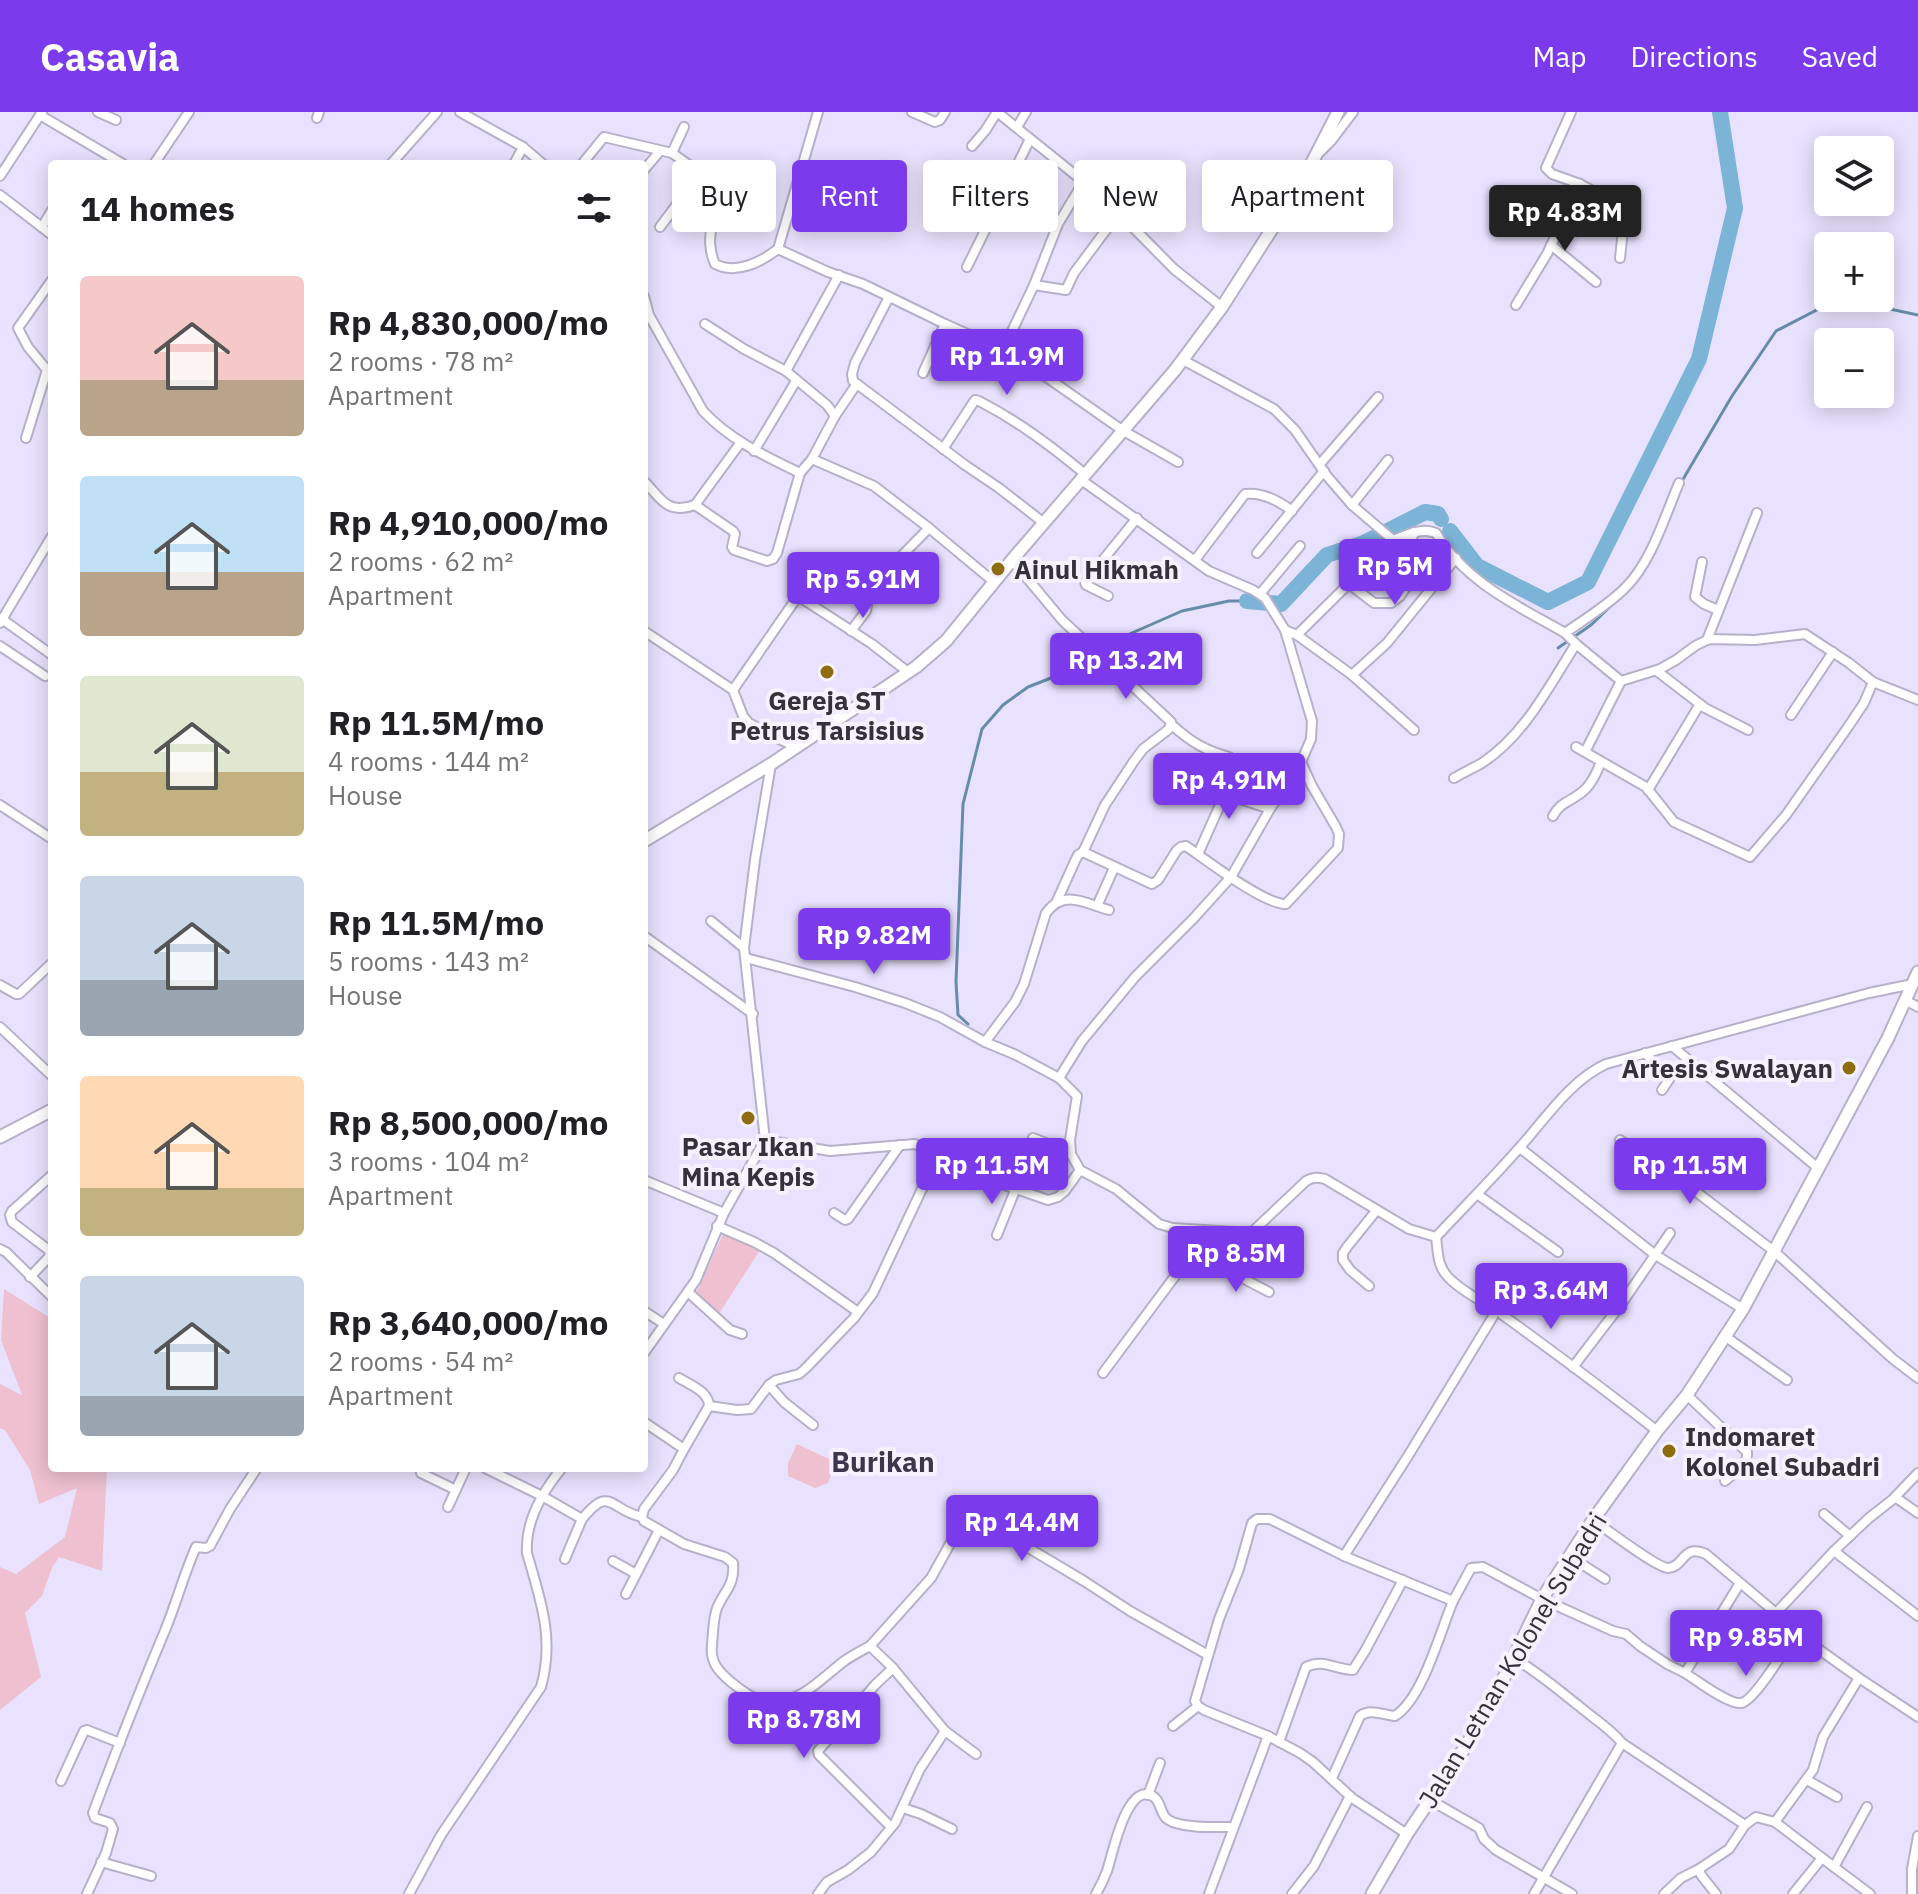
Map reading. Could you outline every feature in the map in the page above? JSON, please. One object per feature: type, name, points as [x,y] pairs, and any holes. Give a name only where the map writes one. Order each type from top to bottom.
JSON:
[{"type":"main road","points":[[648,839],[771,764],[908,672],[946,641],[1082,476],[1183,360],[1222,307],[1292,198],[1338,112]]},
{"type":"main road","name":"Jalan Letnan Kolonel Subadri","points":[[1372,1894],[1407,1834],[1466,1746],[1497,1692],[1542,1599],[1569,1556],[1657,1431],[1687,1395],[1743,1309],[1888,1038],[1918,972]]},
{"type":"main road","points":[[0,1137],[48,1112]]},
{"type":"street","points":[[98,112],[116,120]]},
{"type":"street","points":[[157,160],[189,112]]},
{"type":"street","points":[[395,160],[437,112]]},
{"type":"street","points":[[460,112],[472,115],[538,160]]},
{"type":"street","points":[[711,232],[715,264],[730,269],[768,256],[778,249],[818,112]]},
{"type":"street","points":[[912,112],[935,122],[945,112]]},
{"type":"street","points":[[972,146],[997,112],[1074,173]]},
{"type":"street","points":[[1017,127],[1026,112]]},
{"type":"street","points":[[1316,155],[1353,112]]},
{"type":"street","points":[[1571,112],[1546,168],[1552,174],[1580,184],[1622,206],[1625,211],[1620,258]]},
{"type":"street","points":[[0,176],[41,113],[117,160]]},
{"type":"street","points":[[672,153],[684,127]]},
{"type":"street","points":[[585,160],[604,137],[672,153],[683,160]]},
{"type":"street","points":[[967,267],[1030,139]]},
{"type":"street","points":[[516,160],[523,147]]},
{"type":"street","points":[[648,165],[660,151]]},
{"type":"street","points":[[1516,305],[1551,245],[1580,184]]},
{"type":"street","points":[[0,195],[48,232]]},
{"type":"street","points":[[1003,350],[1059,222],[1074,197]]},
{"type":"street","points":[[660,227],[672,211]]},
{"type":"street","points":[[42,227],[48,217]]},
{"type":"street","points":[[1034,285],[1066,290],[1074,273],[1105,232]]},
{"type":"street","points":[[1136,232],[1174,269],[1222,307]]},
{"type":"street","points":[[1551,245],[1596,282]]},
{"type":"street","points":[[778,249],[863,284],[1003,350],[1122,430],[1178,462]]},
{"type":"street","points":[[786,371],[839,275]]},
{"type":"street","points":[[48,286],[18,328],[48,373]]},
{"type":"street","points":[[889,297],[855,363],[852,379],[856,385],[1044,523]]},
{"type":"street","points":[[648,311],[703,411],[713,422],[754,451],[800,473]]},
{"type":"street","points":[[705,324],[786,371],[827,405],[835,416]]},
{"type":"street","points":[[923,373],[945,324]]},
{"type":"street","points":[[1183,360],[1274,409],[1295,430],[1352,505],[1388,536]]},
{"type":"street","points":[[26,438],[48,377]]},
{"type":"street","points":[[754,451],[796,381]]},
{"type":"street","points":[[695,505],[733,531],[734,550],[767,561],[773,559],[800,473],[812,459],[856,385]]},
{"type":"street","points":[[1257,553],[1378,397]]},
{"type":"street","points":[[943,449],[975,400],[1020,423],[1082,476],[1209,571],[1260,594],[1285,630],[1312,721],[1311,739],[1301,762],[1231,877],[1135,977],[1082,1041],[1059,1078]]},
{"type":"street","points":[[648,486],[670,508],[684,509],[695,505],[741,442]]},
{"type":"street","points":[[812,459],[874,486],[994,582]]},
{"type":"street","points":[[1352,505],[1388,460]]},
{"type":"street","points":[[1454,778],[1483,762],[1516,733],[1538,703],[1570,638],[1634,578],[1648,555],[1679,483]]},
{"type":"street","points":[[1195,560],[1247,493],[1278,502],[1292,511]]},
{"type":"street","points":[[1707,640],[1757,513]]},
{"type":"street","points":[[1108,596],[1085,582],[1137,518]]},
{"type":"street","points":[[851,631],[866,611],[874,584],[929,528]]},
{"type":"street","points":[[1297,635],[1388,536],[1427,530],[1436,533],[1477,580],[1570,638],[1621,681]]},
{"type":"street","points":[[1400,596],[1394,586],[1396,576],[1414,532]]},
{"type":"street","points":[[1348,583],[1374,603],[1391,603],[1400,596],[1442,542]]},
{"type":"street","points":[[48,543],[1,621],[48,652]]},
{"type":"street","points":[[1260,594],[1300,546]]},
{"type":"street","points":[[1352,675],[1387,643],[1456,558]]},
{"type":"street","points":[[1012,560],[1062,620],[1184,736],[1208,751],[1229,757]]},
{"type":"street","points":[[1702,562],[1695,597],[1718,610]]},
{"type":"street","points":[[733,690],[798,596],[908,672]]},
{"type":"street","points":[[1285,630],[1297,635],[1352,675],[1414,730]]},
{"type":"street","points":[[648,634],[733,690],[745,720],[796,747]]},
{"type":"street","points":[[1585,752],[1621,681],[1657,671],[1707,640],[1755,640],[1805,634],[1873,682],[1918,700]]},
{"type":"street","points":[[0,646],[45,676]]},
{"type":"street","points":[[1791,715],[1833,652]]},
{"type":"street","points":[[1657,671],[1700,704],[1748,730]]},
{"type":"street","points":[[1576,747],[1648,790],[1674,822],[1750,857],[1786,815],[1848,727],[1873,682]]},
{"type":"street","points":[[1648,790],[1700,704]]},
{"type":"street","points":[[985,1042],[1015,1002],[1024,984],[1046,913],[1056,903],[1105,805],[1143,749],[1173,726]]},
{"type":"street","points":[[1083,852],[1152,884],[1158,880],[1179,848],[1186,846],[1231,877],[1276,903],[1286,904],[1338,848],[1336,827],[1301,762]]},
{"type":"street","points":[[1553,816],[1558,807],[1580,794],[1595,776],[1601,762]]},
{"type":"street","points":[[648,1347],[696,1280],[717,1226],[765,1140],[745,953],[755,860],[771,764]]},
{"type":"street","points":[[1198,854],[1224,796],[1270,809]]},
{"type":"street","points":[[0,805],[48,836]]},
{"type":"street","points":[[1097,906],[1114,868]]},
{"type":"street","points":[[1056,903],[1080,900],[1109,910]]},
{"type":"street","points":[[711,921],[745,953],[905,1003],[940,1017],[1059,1078],[1077,1096],[1070,1146],[1080,1170],[1116,1189],[1159,1224],[1173,1228],[1251,1233]]},
{"type":"street","points":[[648,939],[753,1014]]},
{"type":"street","points":[[0,985],[16,994],[22,993],[48,967]]},
{"type":"street","points":[[1436,1237],[1557,1104],[1593,1070],[1645,1053],[1913,984]]},
{"type":"street","points":[[1905,1000],[1918,1007]]},
{"type":"street","points":[[0,1027],[48,1072]]},
{"type":"street","points":[[1672,1046],[1818,1168]]},
{"type":"street","points":[[1645,1053],[1670,1078],[1662,1090]]},
{"type":"street","points":[[1033,1138],[1051,1145],[1070,1146]]},
{"type":"street","points":[[765,1140],[830,1151],[915,1144],[996,1182],[1048,1200],[1065,1191],[1080,1170]]},
{"type":"street","points":[[1620,1140],[1678,1178],[1775,1252],[1918,1378]]},
{"type":"street","points":[[834,1213],[848,1219],[900,1145]]},
{"type":"street","points":[[1520,1148],[1654,1254],[1743,1309]]},
{"type":"street","points":[[709,1406],[751,1409],[769,1385],[799,1374],[858,1312],[873,1293],[938,1155]]},
{"type":"street","points":[[1221,1267],[1229,1263],[1251,1233],[1313,1177],[1325,1179],[1409,1229],[1436,1237]]},
{"type":"street","points":[[48,1179],[10,1215],[12,1222],[48,1249]]},
{"type":"street","points":[[648,1182],[724,1213]]},
{"type":"street","points":[[997,1235],[1016,1188]]},
{"type":"street","points":[[1477,1194],[1558,1252]]},
{"type":"street","points":[[1369,1286],[1350,1270],[1343,1260],[1343,1253],[1376,1211]]},
{"type":"street","points":[[717,1226],[774,1253],[858,1312]]},
{"type":"street","points":[[1573,1367],[1670,1233]]},
{"type":"street","points":[[1436,1237],[1440,1267],[1448,1278],[1472,1297],[1497,1310],[1657,1431]]},
{"type":"street","points":[[0,1249],[48,1293]]},
{"type":"street","points":[[30,1277],[48,1258]]},
{"type":"street","points":[[1103,1373],[1181,1268],[1188,1265],[1221,1267],[1269,1292]]},
{"type":"street","points":[[688,1292],[730,1330],[742,1334]]},
{"type":"street","points":[[1344,1556],[1497,1310]]},
{"type":"street","points":[[648,1314],[664,1324]]},
{"type":"street","points":[[1726,1337],[1787,1380]]},
{"type":"street","points":[[642,1517],[644,1509],[673,1470],[709,1406],[704,1394],[679,1378]]},
{"type":"street","points":[[769,1385],[784,1402],[813,1425]]},
{"type":"street","points":[[1687,1395],[1747,1452],[1746,1461],[1725,1481]]},
{"type":"street","points":[[648,1425],[684,1449]]},
{"type":"street","points":[[87,1894],[113,1835],[110,1823],[95,1818],[93,1813],[167,1625],[183,1576],[196,1547],[210,1546],[254,1472]]},
{"type":"street","points":[[421,1472],[456,1490]]},
{"type":"street","points":[[448,1507],[464,1472]]},
{"type":"street","points":[[493,1472],[582,1519]]},
{"type":"street","points":[[409,1894],[441,1835],[541,1687],[548,1639],[546,1616],[526,1544],[527,1533],[546,1487],[559,1472]]},
{"type":"street","points":[[1776,1613],[1834,1551],[1918,1473]]},
{"type":"street","points":[[1895,1497],[1918,1513]]},
{"type":"street","points":[[565,1559],[582,1519],[599,1501],[642,1517],[646,1523],[684,1544],[725,1557],[733,1563],[732,1582],[716,1610],[711,1657],[716,1667],[740,1689],[761,1701],[774,1703],[796,1697],[844,1661],[870,1646],[931,1578],[961,1524],[970,1520],[1000,1531],[1208,1655]]},
{"type":"street","points":[[1824,1514],[1850,1536]]},
{"type":"street","points":[[1407,1834],[1350,1796],[1300,1753],[1198,1706],[1195,1701],[1219,1619],[1239,1569],[1252,1523],[1257,1519],[1270,1519],[1344,1556],[1453,1601]]},
{"type":"street","points":[[1593,1520],[1665,1568],[1674,1566],[1686,1554],[1697,1550],[1706,1554],[1796,1633],[1918,1717]]},
{"type":"street","points":[[626,1594],[659,1530]]},
{"type":"street","points":[[1834,1551],[1918,1616]]},
{"type":"street","points":[[1569,1556],[1605,1579]]},
{"type":"street","points":[[613,1561],[636,1574]]},
{"type":"street","points":[[1332,1778],[1360,1716],[1372,1712],[1395,1716],[1411,1701],[1453,1601],[1471,1568],[1479,1566],[1542,1599],[1626,1634],[1660,1659],[1739,1704],[1753,1694],[1796,1633]]},
{"type":"street","points":[[1279,1742],[1306,1667],[1315,1663],[1353,1670],[1403,1580]]},
{"type":"street","points":[[1685,1673],[1740,1583]]},
{"type":"street","points":[[870,1646],[893,1668],[945,1731],[976,1754]]},
{"type":"street","points":[[1512,1657],[1550,1682],[1622,1743],[1745,1825]]},
{"type":"street","points":[[891,1827],[819,1755],[818,1748],[893,1668]]},
{"type":"street","points":[[1775,1822],[1813,1770],[1823,1737],[1859,1678]]},
{"type":"street","points":[[1173,1726],[1198,1706]]},
{"type":"street","points":[[61,1781],[84,1731],[120,1743]]},
{"type":"street","points":[[818,1894],[827,1882],[871,1852],[891,1827],[920,1769],[945,1731]]},
{"type":"street","points":[[1209,1894],[1268,1736]]},
{"type":"street","points":[[1534,1894],[1622,1743]]},
{"type":"street","points":[[1148,1795],[1160,1763]]},
{"type":"street","points":[[1807,1780],[1837,1797]]},
{"type":"street","points":[[1096,1894],[1120,1828],[1134,1799],[1141,1794],[1156,1799],[1166,1818],[1177,1824],[1233,1827]]},
{"type":"street","points":[[1292,1894],[1310,1874],[1350,1796]]},
{"type":"street","points":[[1430,1800],[1479,1828],[1484,1839],[1496,1850],[1572,1894]]},
{"type":"street","points":[[1834,1867],[1867,1807]]},
{"type":"street","points":[[903,1808],[952,1829]]},
{"type":"street","points":[[1664,1894],[1681,1878],[1729,1849],[1745,1825],[1756,1817],[1775,1822],[1870,1894]]},
{"type":"street","points":[[1912,1894],[1918,1836]]},
{"type":"street","points":[[1793,1894],[1822,1858]]},
{"type":"street","points":[[101,1862],[151,1876]]},
{"type":"street","points":[[1699,1869],[1716,1894]]},
{"type":"shaded area","points":[[723,1234],[760,1250],[718,1315],[695,1296]]},
{"type":"shaded area","points":[[4,1289],[48,1316],[48,1472],[107,1472],[102,1571],[59,1557],[42,1596],[25,1613],[41,1677],[0,1710],[0,1567],[16,1574],[65,1537],[77,1488],[39,1504],[30,1470],[5,1430],[0,1428],[0,1384],[22,1395],[1,1340]]},
{"type":"shaded area","points":[[797,1444],[835,1462],[828,1483],[815,1488],[788,1476],[788,1463]]},
{"type":"waterway","points":[[1450,531],[1477,566],[1548,602],[1588,582],[1699,359],[1735,208],[1720,112]]},
{"type":"waterway","points":[[1682,481],[1732,396],[1776,331],[1836,300],[1918,315]]},
{"type":"waterway","points":[[1247,601],[1281,604],[1327,555],[1364,543],[1425,512],[1438,514],[1441,519]]},
{"type":"waterway","points":[[1558,648],[1591,625],[1617,600]]},
{"type":"waterway","points":[[968,1024],[958,1015],[956,982],[963,804],[982,729],[1003,705],[1028,687],[1074,669],[1109,643],[1182,611],[1229,601],[1247,601]]},
{"type":"place","name":"Ainul Hikmah","points":[[998,569]]},
{"type":"place","name":"Gereja ST Petrus Tarsisius","points":[[827,672]]},
{"type":"place","name":"Artesis Swalayan","points":[[1849,1068]]},
{"type":"place","name":"Pasar Ikan Mina Kepis","points":[[748,1118]]},
{"type":"place","name":"Indomaret Kolonel Subadri","points":[[1669,1451]]},
{"type":"district","name":"Burikan","points":[[883,1461]]}]
